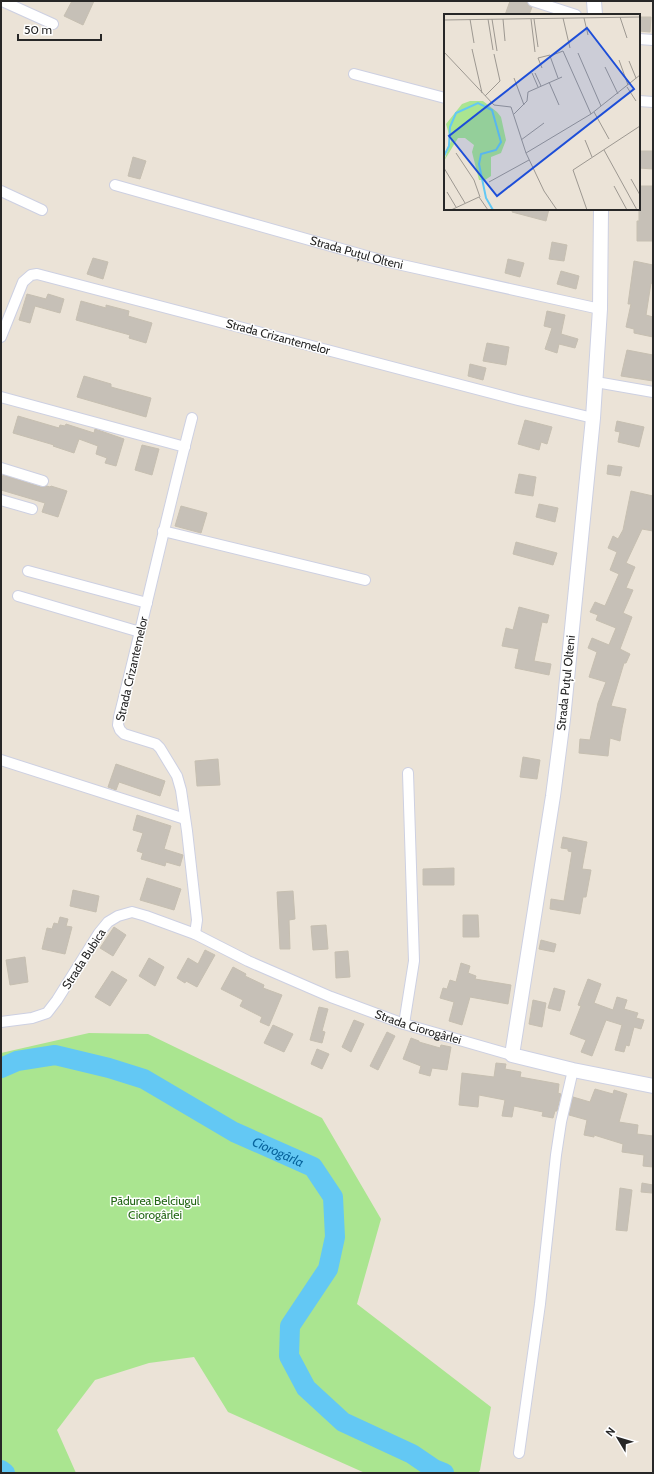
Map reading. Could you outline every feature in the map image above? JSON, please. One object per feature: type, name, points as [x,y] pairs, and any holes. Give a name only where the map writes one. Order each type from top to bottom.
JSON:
[{"type":"street","points":[[2,1],[53,24]]},
{"type":"street","points":[[533,1],[573,14]]},
{"type":"street","points":[[594,1],[595,14]]},
{"type":"street","points":[[640,39],[653,40]]},
{"type":"street","points":[[354,74],[444,98]]},
{"type":"street","points":[[640,101],[653,102]]},
{"type":"street","name":"Strada Puțul Olteni","points":[[116,185],[384,261],[600,309]]},
{"type":"street","points":[[1,191],[42,210]]},
{"type":"street","name":"Strada Puțul Olteni","points":[[512,1055],[563,719],[596,382],[600,309],[601,210]]},
{"type":"street","name":"Strada Crizantemelor","points":[[1,337],[23,282],[31,275],[37,274],[518,400],[593,418]]},
{"type":"street","points":[[596,382],[653,392]]},
{"type":"street","points":[[1,397],[185,447]]},
{"type":"street","name":"Strada Crizantemelor","points":[[192,418],[163,531],[118,726],[124,734],[156,744],[177,776],[185,819],[197,920],[195,934]]},
{"type":"street","points":[[1,468],[43,481]]},
{"type":"street","points":[[1,500],[32,509]]},
{"type":"street","points":[[163,531],[365,580]]},
{"type":"street","points":[[28,571],[147,603]]},
{"type":"street","points":[[18,596],[140,632]]},
{"type":"street","points":[[1,760],[185,819]]},
{"type":"street","points":[[404,1024],[414,961],[408,773]]},
{"type":"street","name":"Strada Bubica","points":[[1,1022],[32,1018],[47,1013],[57,1000],[99,933],[108,922],[118,916],[132,912],[195,934]]},
{"type":"street","name":"Strada Ciorogârlei","points":[[195,934],[262,967],[331,997],[404,1024],[512,1055],[573,1070],[653,1086]]},
{"type":"street","points":[[519,1453],[540,1304],[556,1155],[561,1122],[573,1070]]},
{"type":"green space","name":"Pădurea Belciugul Ciorogârlei","points":[[89,1033],[148,1034],[322,1118],[381,1219],[357,1304],[491,1407],[480,1470],[478,1473],[365,1473],[228,1412],[194,1357],[149,1363],[95,1380],[57,1430],[76,1473],[1,1473],[1,1053]]},
{"type":"building","points":[[72,1],[94,1],[83,25],[64,16]]},
{"type":"building","points":[[510,1],[527,1],[528,5],[532,7],[529,14],[505,14]]},
{"type":"building","points":[[640,17],[651,17],[650,32],[640,31]]},
{"type":"building","points":[[640,151],[653,151],[653,169],[640,168]]},
{"type":"building","points":[[133,157],[146,161],[140,179],[128,176]]},
{"type":"building","points":[[640,186],[653,186],[653,241],[637,241],[637,221],[639,221]]},
{"type":"building","points":[[513,210],[549,210],[546,221],[512,212]]},
{"type":"building","points":[[552,242],[567,245],[564,261],[549,259]]},
{"type":"building","points":[[93,258],[108,262],[103,279],[87,274]]},
{"type":"building","points":[[508,259],[524,263],[520,277],[505,273]]},
{"type":"building","points":[[634,261],[653,265],[653,284],[651,283],[646,315],[653,317],[653,337],[634,333],[634,329],[626,327],[631,304],[628,304]]},
{"type":"building","points":[[561,271],[579,276],[576,289],[557,284]]},
{"type":"building","points":[[27,294],[46,299],[48,294],[64,299],[60,313],[35,306],[30,323],[19,320]]},
{"type":"building","points":[[81,301],[106,308],[106,305],[129,311],[128,316],[152,323],[146,343],[129,338],[130,335],[76,320]]},
{"type":"building","points":[[547,311],[565,315],[561,334],[578,339],[575,348],[559,344],[557,353],[545,349],[552,328],[544,326]]},
{"type":"building","points":[[487,343],[509,347],[506,365],[483,361]]},
{"type":"building","points":[[627,350],[653,355],[653,381],[621,376]]},
{"type":"building","points":[[470,364],[486,368],[483,380],[468,376]]},
{"type":"building","points":[[84,376],[111,384],[111,387],[151,398],[146,417],[77,397]]},
{"type":"building","points":[[18,416],[59,428],[60,425],[65,426],[66,424],[94,433],[95,429],[124,439],[116,466],[105,463],[107,458],[96,454],[98,446],[79,439],[74,453],[53,446],[54,445],[13,433]]},
{"type":"building","points":[[525,420],[552,427],[547,444],[541,442],[539,450],[518,444]]},
{"type":"building","points":[[617,421],[644,427],[639,447],[618,442],[620,432],[615,431]]},
{"type":"building","points":[[142,445],[159,449],[152,475],[135,470]]},
{"type":"building","points":[[608,465],[622,467],[620,476],[607,474]]},
{"type":"building","points":[[519,474],[536,477],[533,496],[515,493]]},
{"type":"building","points":[[3,475],[41,487],[51,486],[67,491],[58,517],[42,512],[45,503],[1,490]]},
{"type":"building","points":[[631,491],[653,496],[653,531],[642,529],[626,563],[635,567],[626,588],[633,590],[623,613],[632,617],[620,649],[630,654],[626,663],[624,663],[611,706],[626,709],[620,741],[610,738],[608,756],[579,753],[580,739],[590,740],[598,703],[606,682],[589,677],[597,652],[588,648],[592,638],[609,645],[616,628],[596,620],[598,615],[590,612],[595,602],[605,606],[619,574],[610,570],[617,552],[608,548],[613,536],[618,539],[623,530]]},
{"type":"building","points":[[539,504],[558,508],[555,522],[536,517]]},
{"type":"building","points":[[181,506],[207,513],[201,533],[175,526]]},
{"type":"building","points":[[516,542],[557,553],[553,565],[513,554]]},
{"type":"building","points":[[519,607],[549,615],[547,623],[542,622],[534,661],[551,664],[549,675],[515,668],[519,649],[502,646],[506,628],[513,630]]},
{"type":"building","points":[[523,757],[540,760],[537,779],[520,777]]},
{"type":"building","points":[[218,759],[220,785],[197,786],[195,761]]},
{"type":"building","points":[[116,764],[165,781],[160,796],[119,782],[116,790],[108,787]]},
{"type":"building","points":[[137,815],[171,826],[164,849],[183,855],[180,866],[166,862],[165,866],[141,859],[143,853],[137,851],[143,833],[133,830]]},
{"type":"building","points":[[563,837],[587,842],[582,869],[591,870],[586,897],[583,897],[580,914],[550,909],[551,899],[564,901],[572,852],[568,851],[568,849],[561,848]]},
{"type":"building","points":[[454,868],[454,885],[423,885],[423,869]]},
{"type":"building","points":[[147,878],[181,889],[174,910],[140,900]]},
{"type":"building","points":[[73,890],[99,896],[96,912],[70,906]]},
{"type":"building","points":[[293,891],[295,919],[289,920],[290,949],[280,949],[277,892]]},
{"type":"building","points":[[463,915],[478,915],[479,937],[463,937]]},
{"type":"building","points":[[60,917],[68,919],[66,926],[72,927],[65,954],[42,949],[47,928],[52,929],[54,923],[58,924]]},
{"type":"building","points":[[326,925],[328,949],[313,950],[311,926]]},
{"type":"building","points":[[114,927],[126,935],[113,956],[100,948]]},
{"type":"building","points":[[541,940],[556,944],[554,952],[539,949]]},
{"type":"building","points":[[205,950],[215,955],[197,987],[186,981],[185,983],[177,978],[188,958],[198,964]]},
{"type":"building","points":[[348,951],[350,977],[336,978],[335,952]]},
{"type":"building","points":[[25,957],[28,982],[10,985],[6,960]]},
{"type":"building","points":[[149,958],[164,967],[155,986],[139,976]]},
{"type":"building","points":[[461,963],[470,966],[468,973],[476,976],[475,979],[511,985],[508,1004],[470,997],[462,1025],[449,1021],[454,1002],[440,998],[443,988],[447,989],[450,980],[456,982]]},
{"type":"building","points":[[233,967],[246,974],[245,976],[264,985],[263,988],[282,995],[269,1026],[260,1022],[262,1017],[240,1006],[243,1000],[221,989]]},
{"type":"building","points":[[112,971],[127,980],[110,1006],[95,997]]},
{"type":"building","points":[[588,979],[601,984],[594,1003],[613,1010],[617,997],[627,1000],[624,1009],[638,1013],[636,1018],[644,1020],[641,1029],[634,1027],[629,1046],[626,1045],[624,1052],[615,1050],[622,1025],[606,1020],[592,1056],[581,1052],[586,1040],[570,1034],[581,1006],[578,1005]]},
{"type":"building","points":[[554,988],[565,991],[560,1011],[548,1008]]},
{"type":"building","points":[[533,1000],[546,1003],[542,1027],[529,1024]]},
{"type":"building","points":[[319,1007],[328,1009],[322,1031],[325,1032],[322,1043],[310,1040]]},
{"type":"building","points":[[354,1020],[364,1024],[351,1052],[342,1047]]},
{"type":"building","points":[[273,1025],[293,1034],[284,1052],[264,1043]]},
{"type":"building","points":[[387,1032],[395,1036],[378,1070],[370,1066]]},
{"type":"building","points":[[411,1038],[440,1048],[441,1045],[451,1047],[447,1070],[432,1068],[430,1076],[419,1073],[421,1066],[403,1059]]},
{"type":"building","points":[[317,1049],[329,1054],[322,1069],[311,1064]]},
{"type":"building","points":[[496,1063],[506,1064],[505,1069],[521,1072],[520,1077],[559,1084],[558,1093],[561,1094],[557,1111],[555,1111],[553,1118],[542,1116],[543,1112],[514,1106],[512,1117],[502,1116],[505,1100],[479,1095],[478,1107],[459,1105],[462,1073],[494,1077]]},
{"type":"building","points":[[595,1089],[613,1094],[614,1090],[627,1094],[619,1122],[638,1125],[637,1134],[653,1136],[653,1167],[643,1166],[644,1155],[622,1152],[623,1144],[594,1135],[594,1137],[584,1135],[587,1120],[569,1115],[573,1097],[590,1102]]},
{"type":"building","points":[[642,1183],[653,1185],[652,1193],[641,1192]]},
{"type":"building","points":[[620,1188],[632,1190],[627,1231],[616,1230]]},
{"type":"waterway","name":"Ciorogârla","points":[[1,1068],[17,1061],[55,1055],[109,1068],[144,1079],[234,1132],[313,1167],[333,1197],[335,1237],[328,1269],[290,1326],[289,1356],[306,1388],[343,1422],[412,1454],[434,1469],[444,1473]]},
{"type":"waterway","name":"Ciorogârla","points":[[1,1470],[5,1473]]}]
